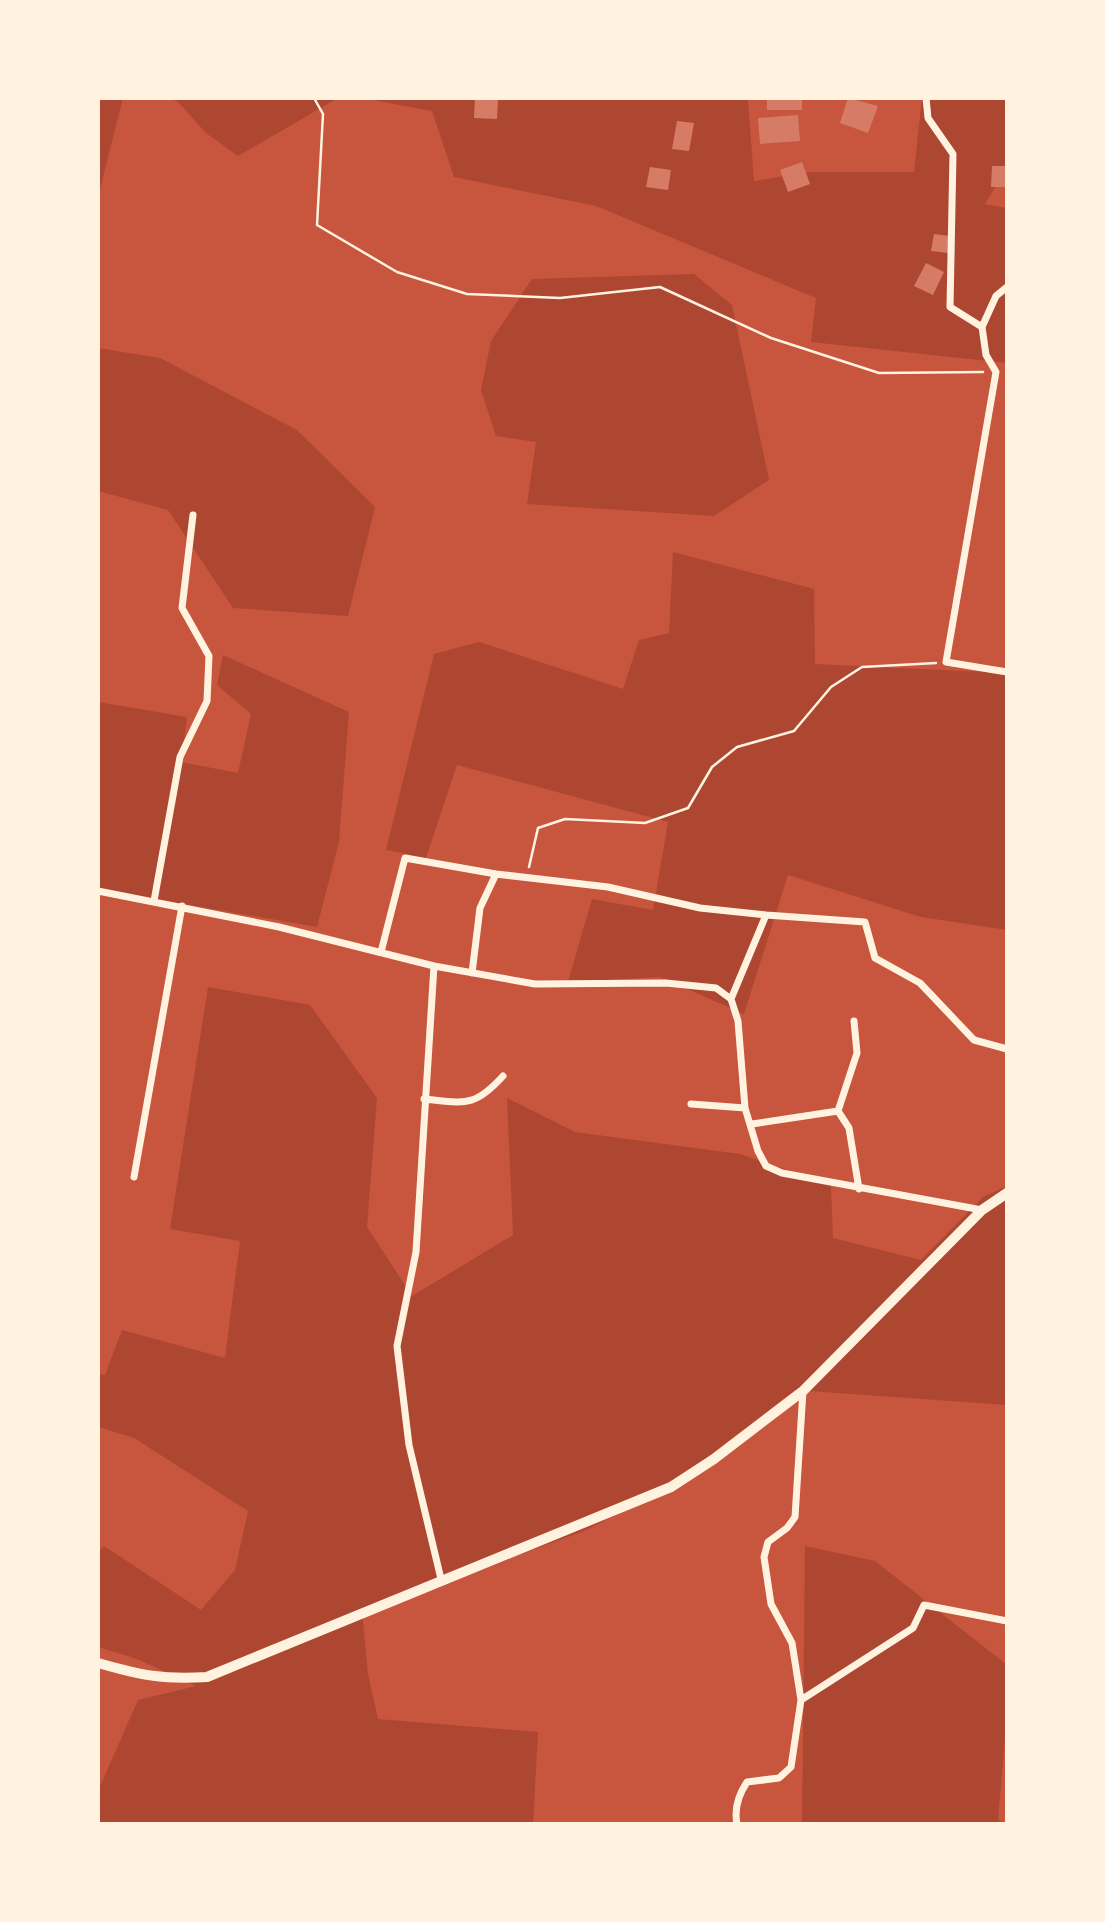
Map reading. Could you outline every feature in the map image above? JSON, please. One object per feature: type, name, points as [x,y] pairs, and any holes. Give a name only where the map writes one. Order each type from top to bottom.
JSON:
[{"type":"street","points":[[926,98],[928,118],[953,153],[950,307],[982,327]]},
{"type":"street","points":[[1007,287],[996,296],[982,327],[986,355],[996,372],[946,662],[1007,672]]},
{"type":"street","points":[[996,372],[1007,373]]},
{"type":"street","points":[[154,901],[180,757],[206,701],[209,656],[183,608],[193,515]]},
{"type":"street","points":[[381,952],[405,858],[496,874],[608,887],[699,908],[865,922],[875,958],[920,983],[974,1040],[1007,1049]]},
{"type":"street","points":[[472,973],[480,908],[496,874]]},
{"type":"street","points":[[98,891],[279,926],[434,966],[535,984],[666,983],[716,988],[731,999],[738,1021],[745,1108],[758,1151],[766,1166],[782,1173],[859,1189],[982,1210]]},
{"type":"street","points":[[134,1177],[182,906]]},
{"type":"street","points":[[731,999],[766,915]]},
{"type":"street","points":[[434,966],[416,1252],[397,1346],[409,1445],[441,1579]]},
{"type":"street","points":[[838,1111],[857,1053],[854,1021]]},
{"type":"street","points":[[424,1099],[464,1103],[487,1094],[503,1076]]},
{"type":"street","points":[[691,1104],[745,1108]]},
{"type":"street","points":[[752,1124],[838,1111]]},
{"type":"street","points":[[838,1111],[849,1128],[859,1189]]},
{"type":"street","points":[[98,1663],[138,1674],[173,1679],[206,1676],[671,1487],[714,1459],[803,1391],[982,1210],[1007,1193]]},
{"type":"street","points":[[737,1824],[735,1819],[739,1795],[747,1782],[779,1777],[791,1767],[801,1700],[792,1643],[771,1604],[764,1557],[768,1542],[787,1528],[795,1517],[803,1391]]},
{"type":"street","points":[[801,1700],[913,1628],[924,1605],[1007,1621]]},
{"type":"path","points":[[314,98],[323,114],[317,225],[397,272],[467,294],[559,298],[660,287],[771,338],[879,373],[996,372]]},
{"type":"path","points":[[526,878],[538,828],[565,819],[645,823],[688,808],[712,767],[737,747],[794,731],[831,687],[862,667],[946,662]]},
{"type":"shaded area","points":[[98,98],[123,98],[98,197]]},
{"type":"shaded area","points":[[162,98],[338,98],[238,156],[206,133],[177,101]]},
{"type":"shaded area","points":[[362,98],[748,98],[754,181],[812,172],[914,172],[922,98],[1007,98],[1007,168],[985,204],[1007,208],[1007,363],[811,342],[816,298],[596,206],[454,177],[432,111]]},
{"type":"shaded area","points":[[694,274],[732,305],[769,480],[714,516],[527,504],[536,442],[496,436],[481,390],[491,341],[532,279]]},
{"type":"shaded area","points":[[98,348],[160,358],[297,430],[375,507],[348,616],[233,608],[168,510],[98,491]]},
{"type":"shaded area","points":[[673,552],[814,589],[815,664],[1007,673],[1007,930],[921,917],[788,875],[744,1014],[660,977],[568,982],[592,899],[653,910],[668,822],[457,765],[426,858],[386,850],[434,654],[479,642],[623,689],[639,640],[669,633]]},
{"type":"shaded area","points":[[223,655],[349,712],[339,842],[317,927],[98,889],[98,702],[187,717],[181,762],[238,773],[251,714],[217,685]]},
{"type":"shaded area","points":[[208,987],[310,1005],[377,1098],[367,1227],[412,1296],[513,1235],[507,1098],[575,1132],[740,1154],[831,1185],[833,1238],[921,1260],[983,1197],[1007,1186],[1007,1405],[795,1390],[663,1491],[584,1531],[362,1612],[368,1674],[378,1719],[538,1732],[533,1824],[98,1824],[98,1784],[101,1784],[138,1700],[196,1686],[137,1659],[98,1647],[98,1552],[104,1546],[201,1610],[235,1570],[248,1511],[134,1438],[98,1427],[98,1373],[105,1375],[122,1330],[225,1358],[240,1241],[170,1229]]},
{"type":"shaded area","points":[[805,1546],[875,1561],[1007,1665],[1007,1715],[998,1820],[1007,1824],[802,1824]]},
{"type":"building","points":[[475,98],[498,98],[497,119],[474,118]]},
{"type":"building","points":[[767,98],[802,98],[802,110],[767,110]]},
{"type":"building","points":[[848,98],[878,106],[868,133],[840,123]]},
{"type":"building","points":[[798,115],[800,141],[760,144],[758,118]]},
{"type":"building","points":[[677,121],[694,123],[689,151],[672,149]]},
{"type":"building","points":[[802,162],[810,184],[788,192],[780,170]]},
{"type":"building","points":[[992,166],[1007,166],[1007,187],[991,187]]},
{"type":"building","points":[[650,167],[671,170],[668,190],[646,187]]},
{"type":"building","points":[[934,234],[950,236],[948,253],[931,251]]},
{"type":"building","points":[[926,263],[944,272],[933,295],[914,286]]}]
